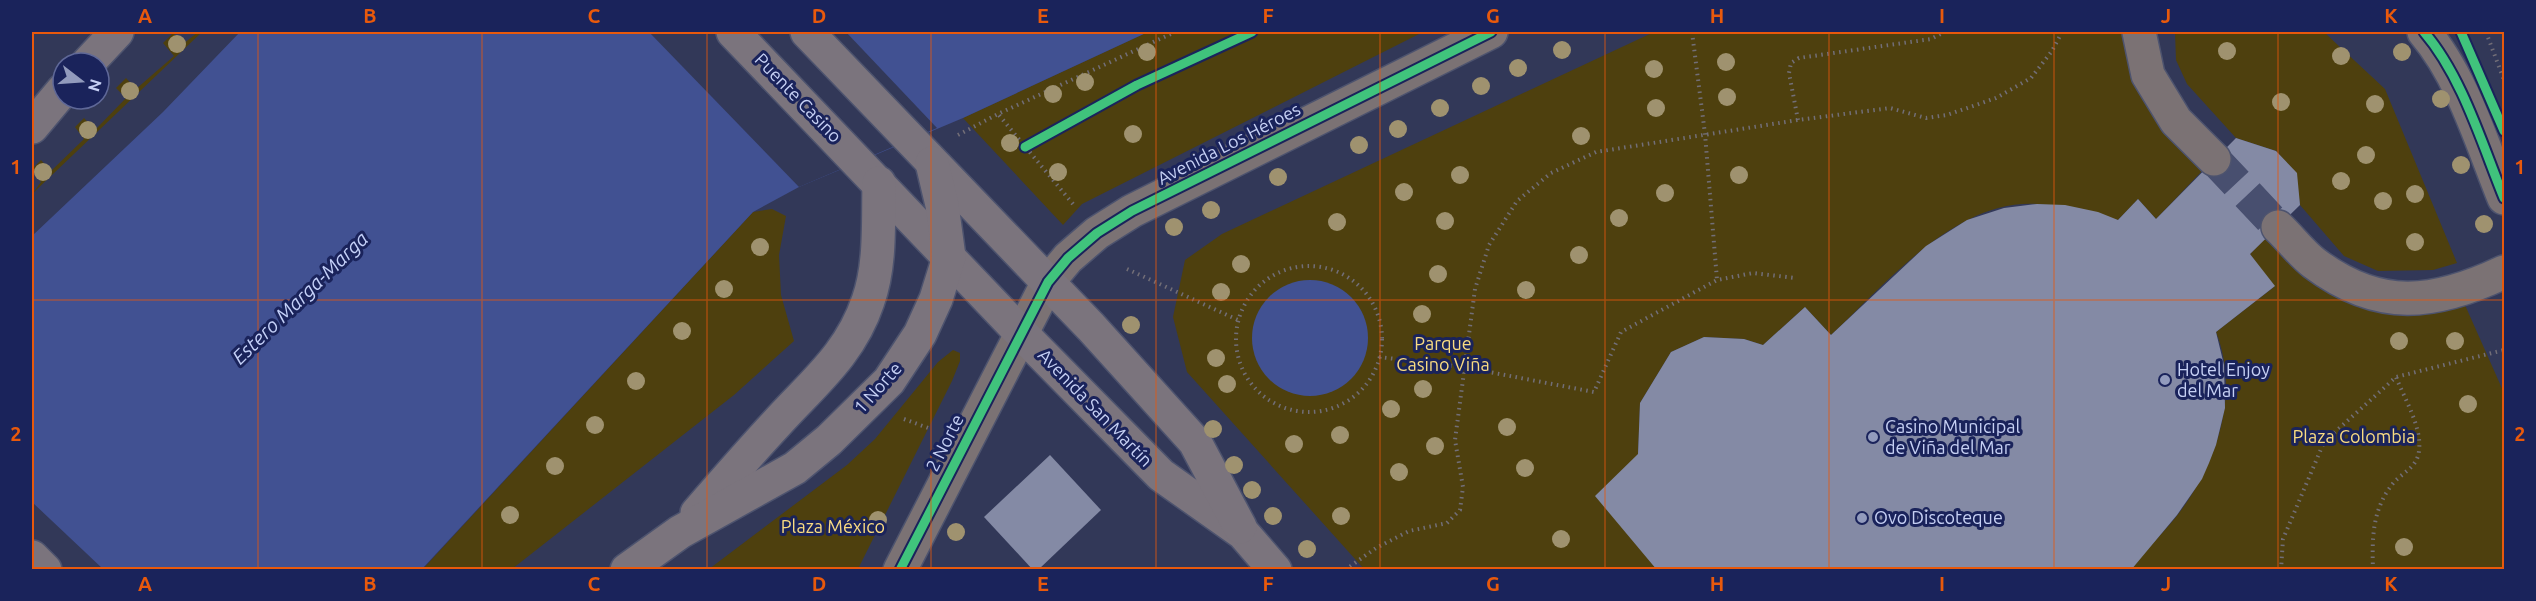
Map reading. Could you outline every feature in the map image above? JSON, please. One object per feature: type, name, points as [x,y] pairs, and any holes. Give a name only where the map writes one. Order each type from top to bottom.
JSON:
[{"type":"main road","points":[[99,51],[117,32]]},
{"type":"main road","name":"Puente Casino","points":[[733,32],[871,174]]},
{"type":"main road","points":[[807,32],[922,152]]},
{"type":"main road","points":[[32,127],[51,104]]},
{"type":"main road","name":"Avenida San Martín","points":[[922,152],[1048,282],[1196,442],[1243,533],[1275,570]]},
{"type":"main road","name":"1 Norte","points":[[627,570],[680,532],[795,468],[830,440],[889,381],[920,334],[936,299],[949,257],[942,205],[922,152]]},
{"type":"main road","name":"Avenida San Martín","points":[[871,174],[1020,332],[1161,475],[1243,533]]},
{"type":"main road","name":"1 Norte","points":[[680,532],[777,423],[812,389],[835,362],[855,332],[869,300],[875,271],[871,174]]},
{"type":"main road","points":[[32,557],[45,570]]},
{"type":"street","name":"Avenida Los Héroes","points":[[1020,332],[1048,282],[1068,258],[1097,233],[1132,212],[1491,32]]},
{"type":"street","points":[[2139,32],[2148,75],[2176,121],[2214,159]]},
{"type":"street","points":[[2424,32],[2457,84],[2505,198]]},
{"type":"street","points":[[2278,226],[2312,262],[2369,294],[2409,300],[2468,289],[2505,272]]},
{"type":"street","name":"2 Norte","points":[[900,570],[1020,332]]},
{"type":"path","points":[[1074,204],[998,114],[1175,32]]},
{"type":"path","points":[[1692,32],[1705,134],[1717,280]]},
{"type":"path","points":[[1798,120],[1789,73],[1791,63],[1799,58],[1931,39],[1944,32]]},
{"type":"path","points":[[1345,570],[1376,548],[1409,531],[1447,523],[1460,510],[1463,487],[1455,440],[1475,289],[1489,245],[1517,201],[1551,173],[1596,152],[1798,120],[1890,108],[1926,118],[1947,115],[1996,98],[2031,78],[2052,51],[2062,32]]},
{"type":"path","points":[[2486,32],[2505,80]]},
{"type":"path","points":[[1025,147],[1035,141]]},
{"type":"path","points":[[1305,266],[1327,268],[1348,278],[1365,293],[1376,312],[1381,334],[1379,357],[1369,381],[1351,399],[1328,410],[1302,413],[1277,406],[1257,391],[1242,370],[1236,345],[1238,320],[1248,299],[1263,282],[1283,271],[1305,266]]},
{"type":"path","points":[[1127,269],[1238,320]]},
{"type":"path","points":[[1379,357],[1463,367],[1594,392],[1622,332],[1717,280],[1753,273],[1795,278]]},
{"type":"path","points":[[2281,570],[2283,539],[2324,442],[2396,377],[2505,350]]},
{"type":"path","points":[[2373,570],[2372,530],[2378,510],[2391,485],[2414,465],[2419,453],[2419,435],[2396,377]]},
{"type":"path","points":[[875,395],[888,409],[912,424],[966,440]]},
{"type":"green space","points":[[198,32],[202,32],[32,194],[41,182],[32,169],[41,160],[51,171],[84,139],[75,127],[84,118],[95,130],[126,98],[116,88],[126,78],[136,89],[174,56],[163,43],[173,33],[183,44]]},
{"type":"green space","points":[[1148,32],[1423,32],[1082,204],[1063,225],[963,118]]},
{"type":"green space","name":"Parque Casino Viña","points":[[1654,32],[2131,32],[2137,65],[2155,119],[2203,170],[2156,219],[2138,199],[2118,220],[2037,204],[2007,206],[1978,215],[1950,230],[1924,248],[1831,335],[1805,307],[1763,345],[1744,339],[1704,337],[1671,352],[1640,403],[1638,454],[1657,569],[1364,569],[1187,372],[1173,317],[1185,260],[1222,234]]},
{"type":"green space","points":[[2175,32],[2325,33],[2385,89],[2457,263],[2433,270],[2378,271],[2344,256],[2300,205],[2296,173],[2276,151],[2236,138],[2187,84],[2176,60]]},
{"type":"green space","points":[[772,209],[786,216],[779,255],[781,295],[794,341],[734,395],[512,569],[422,570],[753,212]]},
{"type":"green space","name":"Plaza Colombia","points":[[2269,235],[2420,309],[2465,305],[2504,393],[2504,569],[2131,570],[2176,517],[2203,475],[2213,453],[2225,405],[2226,380],[2223,356],[2216,332],[2274,287],[2250,254]]},
{"type":"green space","name":"Plaza México","points":[[953,350],[960,353],[960,361],[952,381],[858,569],[709,569],[847,465],[875,439],[938,362]]},
{"type":"water","name":"Estero Marga-Marga","points":[[240,32],[1148,32],[963,118],[799,187],[753,212],[422,569],[32,570],[32,236],[163,112]]},
{"type":"water","points":[[1310,280],[1332,284],[1351,297],[1364,316],[1368,338],[1364,360],[1351,379],[1332,392],[1310,396],[1288,392],[1269,379],[1256,360],[1252,338],[1256,316],[1269,297],[1288,284]]},
{"type":"pier","points":[[649,32],[846,32],[937,128],[799,187]]},
{"type":"pier","points":[[32,502],[103,569],[32,570]]},
{"type":"building","name":"Casino Municipal de Viña del Mar","points":[[2236,138],[2276,151],[2297,173],[2300,205],[2250,254],[2275,286],[2216,332],[2224,365],[2225,408],[2216,445],[2202,479],[2177,515],[2131,570],[1657,570],[1595,496],[1638,454],[1640,403],[1671,352],[1704,337],[1744,339],[1763,345],[1805,307],[1831,335],[1926,246],[1967,220],[2004,208],[2037,204],[2065,205],[2098,212],[2118,220],[2138,199],[2156,219]]},
{"type":"building","points":[[1050,455],[1101,510],[1038,570],[1033,570],[984,517]]},
{"type":"tunnel","points":[[2214,159],[2278,227]]},
{"type":"cycle path","points":[[1025,147],[1137,85],[1252,32]]},
{"type":"cycle path","points":[[900,570],[1048,282],[1068,258],[1097,233],[1132,211],[1491,32]]},
{"type":"cycle path","points":[[2424,32],[2460,90],[2504,198]]},
{"type":"cycle path","points":[[2461,32],[2504,131]]},
{"type":"place","name":"Hotel Enjoy del Mar","points":[[2165,380]]},
{"type":"place","name":"Casino Municipal de Viña del Mar","points":[[1873,437]]},
{"type":"place","name":"Ovo Discoteque","points":[[1862,518]]}]
